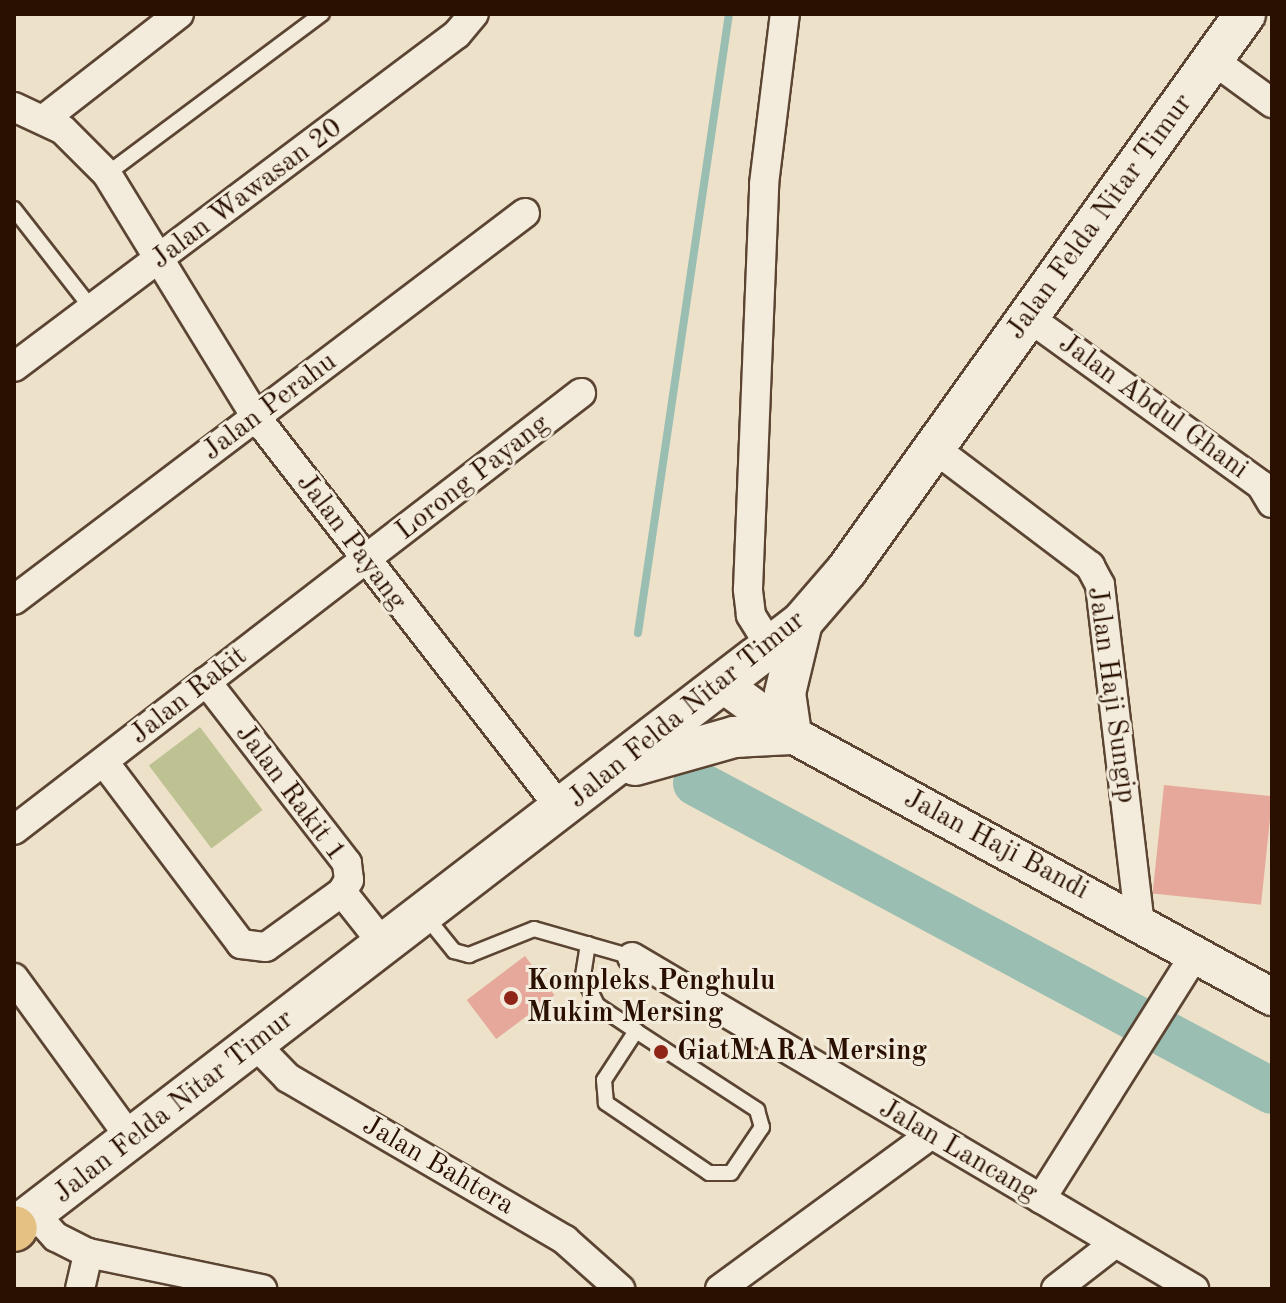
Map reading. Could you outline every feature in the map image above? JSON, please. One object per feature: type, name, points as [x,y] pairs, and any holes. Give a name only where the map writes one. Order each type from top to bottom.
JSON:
[{"type":"main road","name":"Jalan Felda Nitar Timur","points":[[18,1225],[133,1142],[423,914],[725,686],[802,622],[934,448],[1245,14]]},
{"type":"main road","points":[[608,774],[734,737],[791,734],[785,693],[802,622]]},
{"type":"street","points":[[44,119],[179,14]]},
{"type":"street","name":"Jalan Wawasan 20","points":[[15,365],[159,261],[457,34],[474,14]]},
{"type":"street","points":[[772,649],[751,615],[748,589],[764,184],[785,14]]},
{"type":"street","points":[[1213,60],[1272,103]]},
{"type":"street","name":"Jalan Payang","points":[[14,107],[44,119],[107,174],[256,417],[364,563],[562,810]]},
{"type":"street","name":"Jalan Perahu","points":[[14,600],[525,213]]},
{"type":"street","name":"Jalan Abdul Ghani","points":[[1028,317],[1261,485],[1272,503]]},
{"type":"street","name":"Lorong Payang","points":[[364,563],[581,393]]},
{"type":"street","name":"Jalan Haji Sungip","points":[[934,448],[1090,566],[1100,585],[1140,923]]},
{"type":"street","name":"Jalan Rakit","points":[[14,830],[364,563]]},
{"type":"street","name":"Jalan Rakit 1","points":[[206,681],[347,863],[342,892],[384,945]]},
{"type":"street","name":"Jalan Haji Bandi","points":[[725,686],[791,734],[1272,997]]},
{"type":"street","points":[[104,762],[241,944],[266,947],[342,892]]},
{"type":"street","points":[[1041,1199],[1195,954]]},
{"type":"street","name":"Jalan Lancang","points":[[632,957],[929,1136],[1194,1289]]},
{"type":"street","points":[[14,978],[133,1142]]},
{"type":"street","name":"Jalan Bahtera","points":[[255,1044],[288,1078],[565,1240],[620,1289]]},
{"type":"street","points":[[720,1289],[929,1136]]},
{"type":"street","points":[[18,1225],[56,1237],[88,1253],[262,1289]]},
{"type":"street","points":[[1056,1289],[1114,1244]]},
{"type":"street","points":[[80,1289],[88,1253]]},
{"type":"lane","points":[[107,174],[322,14]]},
{"type":"lane","points":[[14,209],[92,309]]},
{"type":"lane","points":[[423,914],[454,951],[469,955],[534,929],[632,957]]},
{"type":"lane","points":[[588,944],[588,992],[636,1031],[757,1110],[762,1127],[731,1173],[709,1173],[606,1103],[604,1080],[636,1031]]},
{"type":"green space","points":[[200,727],[263,810],[211,849],[149,766]]},
{"type":"building","points":[[1164,785],[1272,796],[1261,905],[1153,893]]},
{"type":"building","name":"Kompleks Penghulu Mukim Mersing","points":[[525,956],[554,995],[496,1039],[467,1000]]},
{"type":"waterway","points":[[638,633],[729,14]]},
{"type":"waterway","points":[[696,783],[1272,1091]]},
{"type":"place","name":"Kompleks Penghulu Mukim Mersing","points":[[511,998]]},
{"type":"place","name":"GiatMARA Mersing","points":[[661,1052]]}]
